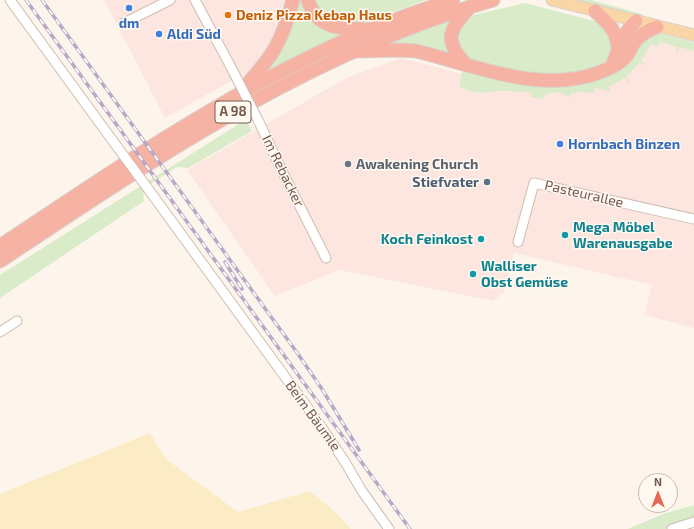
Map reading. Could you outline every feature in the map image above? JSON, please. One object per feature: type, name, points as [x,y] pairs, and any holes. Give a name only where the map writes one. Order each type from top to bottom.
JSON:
[{"type":"highway","points":[[238,95],[268,60],[286,26],[293,0]]},
{"type":"highway","points":[[308,0],[314,13],[326,23],[341,28],[370,30]]},
{"type":"highway","name":"A 98","points":[[0,261],[192,136],[270,92],[351,52],[412,26],[470,6],[493,0]]},
{"type":"highway","name":"A 98","points":[[0,246],[162,140],[238,95],[311,57],[370,30],[450,1]]},
{"type":"highway","points":[[466,64],[456,54],[452,37],[454,26],[470,6]]},
{"type":"highway","points":[[595,11],[612,28],[617,37],[618,48]]},
{"type":"highway","points":[[612,66],[618,48],[628,29],[636,21]]},
{"type":"highway","points":[[633,44],[636,21]]},
{"type":"highway","points":[[351,52],[386,50],[416,51],[508,76],[546,80],[576,78],[592,75],[604,71],[612,66],[625,57],[633,44],[646,30],[657,27]]},
{"type":"main road","points":[[552,0],[694,35]]},
{"type":"street","name":"Beim Bäumle","points":[[10,0],[345,462],[362,491],[389,529]]},
{"type":"street","points":[[124,23],[170,0]]},
{"type":"street","name":"Im Rebacker","points":[[195,0],[258,120],[326,258]]},
{"type":"street","name":"Pasteurallee","points":[[518,242],[534,183],[694,219]]},
{"type":"street","points":[[0,332],[17,321]]},
{"type":"street","points":[[672,529],[694,522]]},
{"type":"shaded area","points":[[104,0],[286,0],[279,22],[265,52],[249,71],[165,118]]},
{"type":"shaded area","points":[[658,33],[694,42],[694,328],[644,315],[652,285],[514,253],[504,292],[493,301],[340,270],[275,296],[187,170],[346,78],[401,58],[513,87]]},
{"type":"green space","points":[[297,0],[303,0],[342,32],[343,35],[325,42],[260,76]]},
{"type":"green space","points":[[313,0],[426,0],[357,25],[325,19]]},
{"type":"green space","points":[[572,0],[591,0],[642,14],[646,17],[643,18]]},
{"type":"green space","points":[[525,3],[601,24],[609,31],[613,44],[610,59],[602,67],[554,77],[483,67],[460,54],[455,33],[470,16]]},
{"type":"green space","points":[[455,19],[454,55],[384,45]]},
{"type":"green space","points":[[658,33],[694,42],[694,51],[679,47],[678,52],[676,52],[677,47],[660,42],[658,47],[651,44],[641,61],[645,64],[644,66],[640,62],[626,77],[630,81],[628,82],[625,78],[608,87],[611,92],[595,88],[594,93],[576,92],[575,94],[571,93],[570,97],[557,92],[546,94],[542,99],[531,97],[532,93],[499,91],[478,93],[466,90],[459,86],[463,68],[584,82],[638,42]]},
{"type":"green space","points":[[245,120],[252,131],[188,168],[177,167],[143,189],[144,201],[0,298],[0,275]]},
{"type":"green space","points":[[694,505],[694,527],[688,529],[628,529],[663,514],[678,513],[678,510]]},
{"type":"sand","points":[[150,433],[166,459],[238,512],[310,491],[334,511],[351,529],[0,529],[0,494]]},
{"type":"railway","points":[[26,0],[410,529]]},
{"type":"railway","points":[[42,0],[298,354],[322,389],[359,450]]},
{"type":"railway","points":[[225,262],[242,289]]},
{"type":"place","name":"dm","points":[[129,8]]},
{"type":"place","name":"Deniz Pizza Kebap Haus","points":[[228,15]]},
{"type":"place","name":"Aldi Süd","points":[[159,34]]},
{"type":"place","name":"Hornbach Binzen","points":[[560,144]]},
{"type":"place","name":"Awakening Church","points":[[348,164]]},
{"type":"place","name":"Stiefvater","points":[[487,182]]},
{"type":"place","name":"Mega Möbel Warenausgabe","points":[[565,235]]},
{"type":"place","name":"Koch Feinkost","points":[[481,239]]},
{"type":"place","name":"Walliser Obst Gemüse","points":[[473,274]]}]
